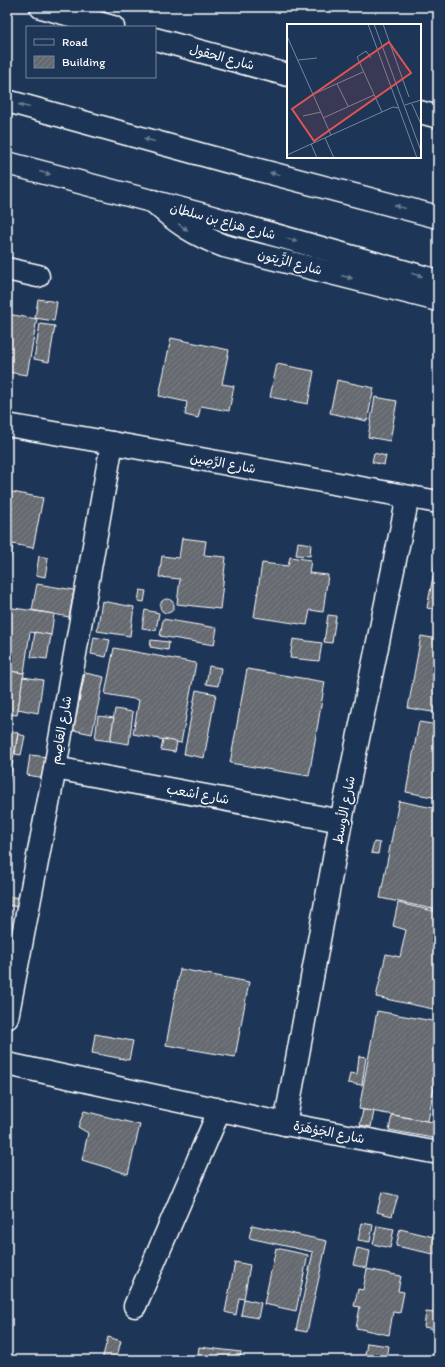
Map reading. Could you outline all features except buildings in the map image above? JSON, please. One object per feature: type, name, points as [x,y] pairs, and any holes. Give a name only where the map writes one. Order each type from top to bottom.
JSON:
[{"type":"street","points":[[41,7],[109,26]]},
{"type":"street","name":"شارع الحقول","points":[[156,38],[287,75]]},
{"type":"street","points":[[7,101],[225,161],[438,217]]},
{"type":"street","points":[[421,112],[438,117]]},
{"type":"street","name":"شارع هزاع بن سلطان","points":[[7,163],[154,202],[438,281]]},
{"type":"street","name":"شارع الزَّيتون","points":[[154,202],[168,216],[186,229],[204,239],[224,246],[438,300]]},
{"type":"street","points":[[7,269],[38,276]]},
{"type":"street","name":"شارع الرَّصِين","points":[[7,425],[438,502]]},
{"type":"street","name":"شارع العَاصِم","points":[[7,1018],[54,768],[112,443]]},
{"type":"street","name":"شارع الأوسط","points":[[286,1124],[341,821],[408,497]]},
{"type":"street","name":"شارع أشعب","points":[[54,768],[341,821]]},
{"type":"street","name":"شارع الجَوْهَرَة","points":[[7,1064],[286,1124],[438,1153]]},
{"type":"street","points":[[135,1306],[220,1109]]}]
